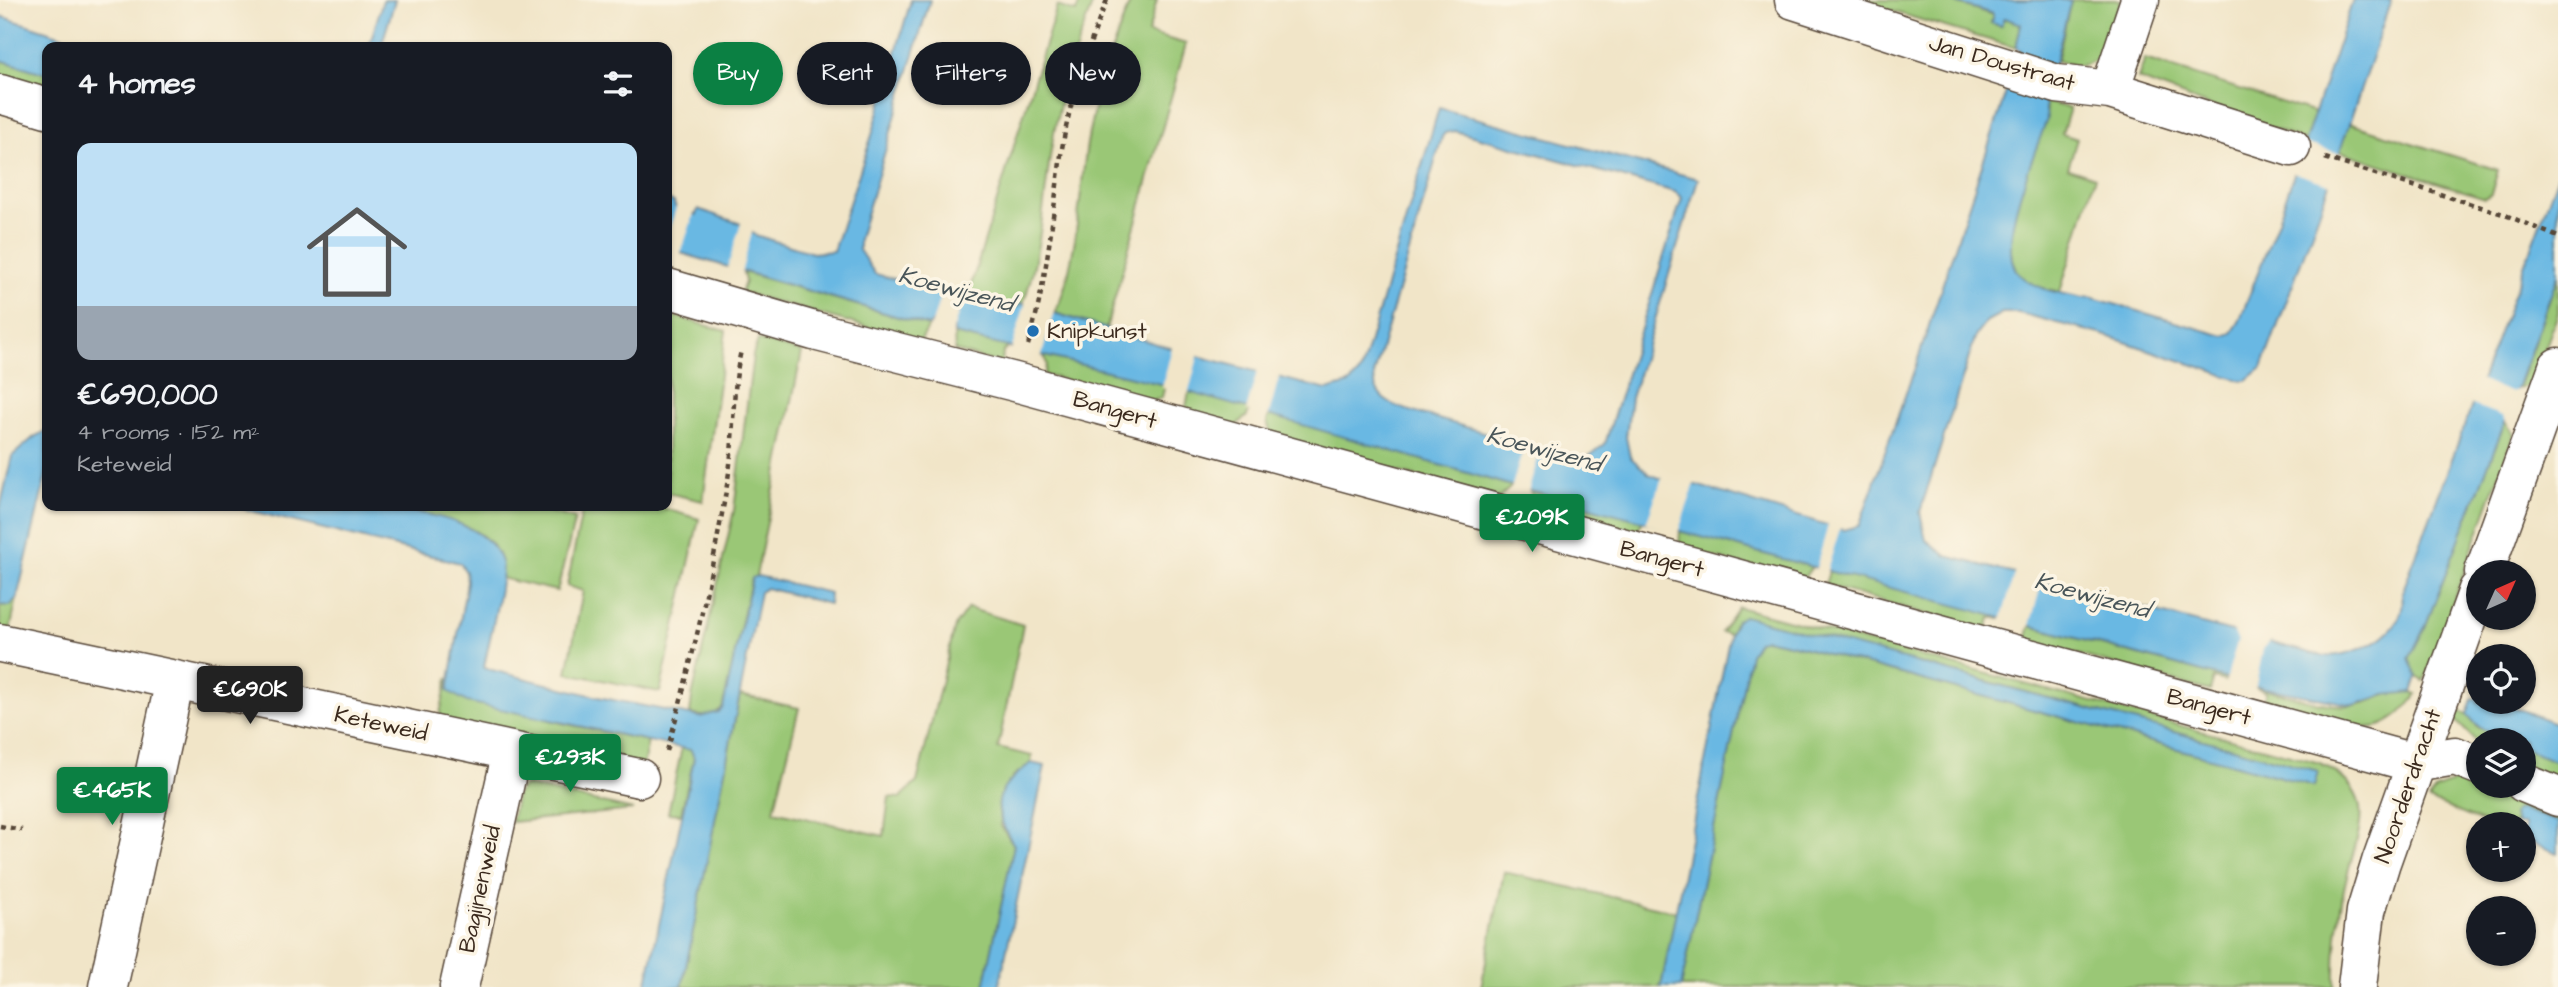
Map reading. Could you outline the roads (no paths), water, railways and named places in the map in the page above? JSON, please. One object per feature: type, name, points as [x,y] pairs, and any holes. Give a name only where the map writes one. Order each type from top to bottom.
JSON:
[{"type":"street","name":"Jan Doustraat","points":[[1794,0],[2057,84],[2110,90],[2291,147]]},
{"type":"street","points":[[2110,90],[2140,0]]},
{"type":"street","points":[[0,94],[42,107]]},
{"type":"street","name":"Bangert","points":[[672,289],[2414,763]]},
{"type":"street","points":[[2488,560],[2558,367]]},
{"type":"street","name":"Noorderdracht","points":[[2357,987],[2366,911],[2414,763],[2466,622]]},
{"type":"street","name":"Keteweid","points":[[0,643],[512,751],[652,766]]},
{"type":"street","points":[[108,987],[175,680]]},
{"type":"street","name":"Bagijnenweid","points":[[459,987],[512,751]]},
{"type":"street","points":[[2414,763],[2455,756],[2466,760]]},
{"type":"street","points":[[2536,788],[2558,797]]},
{"type":"water","points":[[383,0],[395,0],[382,42],[370,42]]},
{"type":"water","name":"Koewijzend","points":[[911,0],[930,0],[918,42],[911,42],[911,64],[859,239],[859,250],[875,274],[941,291],[943,297],[959,302],[968,295],[1016,308],[1021,303],[1190,354],[1327,390],[1349,384],[1361,371],[1439,108],[1698,179],[1631,398],[1626,437],[1630,457],[1649,474],[1667,481],[1696,485],[1843,530],[1859,526],[1917,362],[2020,50],[2016,48],[2021,24],[2004,18],[2001,26],[1991,23],[1993,14],[1947,0],[2071,0],[2045,101],[2047,119],[2018,201],[2013,225],[2013,264],[2022,277],[2051,291],[2090,297],[2224,336],[2232,333],[2239,322],[2279,218],[2353,0],[2391,0],[2319,213],[2262,368],[2247,380],[2239,380],[2104,335],[2019,313],[2002,313],[1987,321],[1976,335],[1920,512],[1926,540],[1947,556],[2322,656],[2364,648],[2388,632],[2397,621],[2402,608],[2402,593],[2558,175],[2558,274],[2505,422],[2425,627],[2409,659],[2417,677],[2412,692],[2385,695],[2354,705],[2254,686],[1512,486],[1165,385],[954,334],[953,325],[936,319],[929,326],[672,250],[672,201],[675,207],[696,215],[698,209],[741,224],[755,235],[813,253],[833,251],[881,105],[897,105],[897,48]],"holes":[[[1455,131],[1675,192],[1682,198],[1605,444],[1588,457],[1559,454],[1407,410],[1388,402],[1376,389],[1374,375],[1445,133]]]},
{"type":"water","points":[[0,16],[81,42],[42,42],[42,73],[0,60]]},
{"type":"water","points":[[42,433],[42,493],[17,598],[10,606],[0,605],[0,508],[12,456]]},
{"type":"water","points":[[252,511],[408,511],[458,523],[485,539],[501,562],[499,596],[484,668],[598,697],[700,717],[719,712],[723,707],[752,578],[758,576],[830,593],[829,604],[766,588],[760,592],[682,987],[646,987],[694,758],[691,750],[467,702],[448,691],[467,582],[466,572],[460,563]]},
{"type":"water","points":[[1744,616],[2318,771],[2314,786],[1794,645],[1766,639],[1758,641],[1750,654],[1681,987],[1661,987],[1730,634],[1736,621]]},
{"type":"water","points":[[2467,714],[2532,714],[2558,724],[2558,763],[2536,753],[2536,728],[2479,726]]},
{"type":"water","points":[[1031,763],[1045,766],[999,987],[984,987],[1014,845],[1001,820],[999,800],[1009,782]]},
{"type":"water","points":[[2536,814],[2558,822],[2558,853],[2536,845]]},
{"type":"place","name":"Knipkunst","points":[[1033,331]]}]
